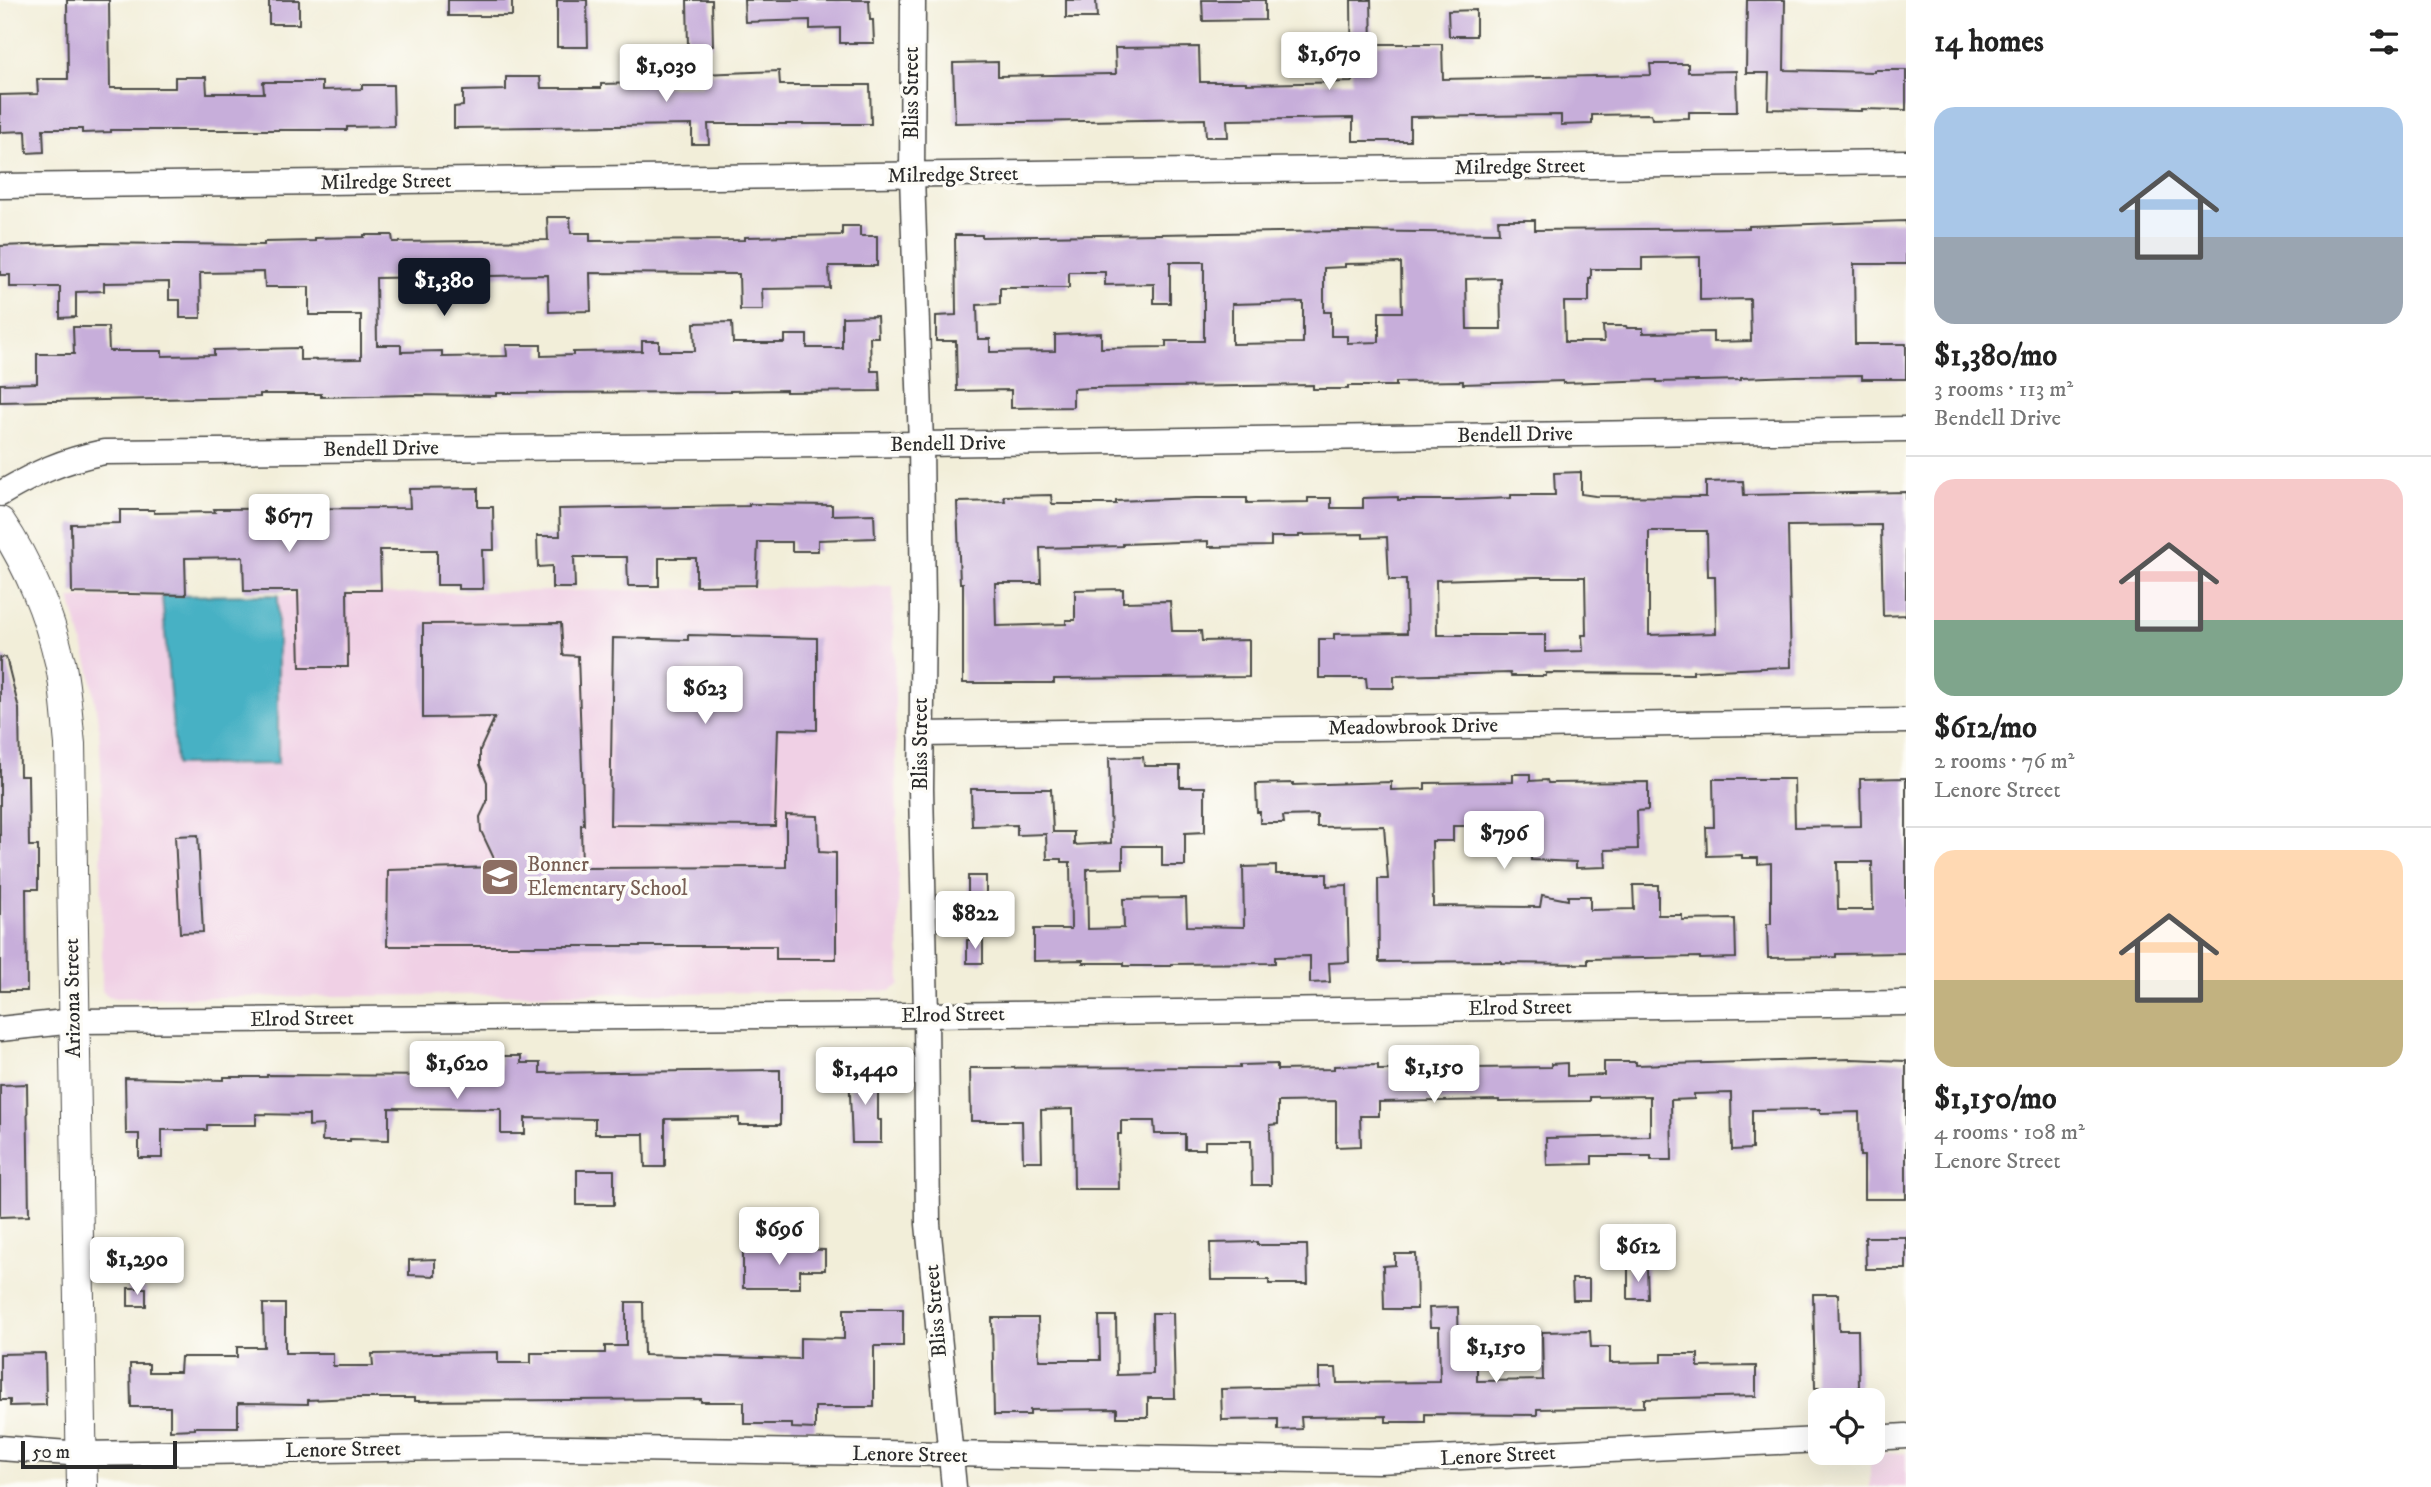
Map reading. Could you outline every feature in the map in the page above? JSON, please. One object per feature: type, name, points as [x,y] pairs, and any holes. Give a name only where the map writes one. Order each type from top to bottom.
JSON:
[{"type":"street","name":"Bliss Street","points":[[913,0],[912,176],[921,444],[921,734],[928,1224],[954,1487]]},
{"type":"street","name":"Milredge Street","points":[[0,186],[1906,162]]},
{"type":"street","name":"Bendell Drive","points":[[0,494],[69,459],[104,452],[921,444],[1906,429]]},
{"type":"street","name":"Arizona Street","points":[[0,522],[41,602],[60,663],[70,744],[82,1487]]},
{"type":"street","name":"Meadowbrook Drive","points":[[921,734],[1906,721]]},
{"type":"street","name":"Elrod Street","points":[[0,1029],[74,1021],[926,1015],[1906,1003]]},
{"type":"street","points":[[1885,1437],[1906,1436]]},
{"type":"street","name":"Lenore Street","points":[[0,1448],[82,1454],[508,1447],[1378,1461],[1808,1441]]},
{"type":"shaded area","name":"Bonner Elementary School","points":[[893,586],[900,985],[890,991],[111,998],[102,991],[99,728],[90,670],[70,598]]},
{"type":"shaded area","points":[[1906,1453],[1906,1487],[1870,1487],[1870,1465],[1885,1465],[1885,1454]]},
{"type":"water","points":[[278,595],[278,764],[176,765],[162,596]]},
{"type":"building","points":[[67,0],[109,0],[110,88],[175,88],[175,77],[206,77],[207,93],[264,93],[263,82],[322,82],[322,90],[362,89],[362,85],[393,85],[394,126],[347,127],[347,130],[111,130],[82,133],[82,129],[43,129],[44,152],[27,153],[26,131],[0,132],[0,95],[38,94],[37,79],[68,79]]},
{"type":"building","points":[[269,0],[299,0],[299,24],[269,24]]},
{"type":"building","points":[[448,0],[512,0],[512,16],[448,16]]},
{"type":"building","points":[[557,0],[587,0],[588,47],[557,47]]},
{"type":"building","points":[[687,0],[712,0],[713,46],[688,46]]},
{"type":"building","points":[[744,0],[869,0],[874,43],[840,43],[840,28],[810,29],[810,20],[745,22]]},
{"type":"building","points":[[1066,0],[1096,0],[1097,18],[1066,18]]},
{"type":"building","points":[[1202,0],[1265,0],[1265,20],[1203,21]]},
{"type":"building","points":[[1351,0],[1371,0],[1372,44],[1442,44],[1443,79],[1651,75],[1650,64],[1688,64],[1688,72],[1736,71],[1737,112],[1689,112],[1689,118],[1652,119],[1651,114],[1592,115],[1592,124],[1561,125],[1561,115],[1410,117],[1410,141],[1353,141],[1353,118],[1227,120],[1228,137],[1206,137],[1205,119],[955,123],[953,63],[998,62],[998,76],[1116,74],[1115,48],[1199,47],[1200,82],[1352,82]]},
{"type":"building","points":[[1747,0],[1785,0],[1784,70],[1906,70],[1906,110],[1768,109],[1769,73],[1746,73]]},
{"type":"building","points":[[1476,10],[1476,36],[1449,36],[1448,11]]},
{"type":"building","points":[[640,62],[657,62],[657,87],[702,86],[702,74],[779,71],[780,85],[870,85],[871,124],[708,124],[709,144],[692,144],[692,125],[454,128],[454,107],[463,106],[463,91],[506,90],[506,77],[540,77],[541,88],[601,88],[601,84],[640,83]]},
{"type":"building","points":[[547,217],[570,217],[571,233],[590,233],[590,241],[745,240],[745,237],[842,235],[842,226],[860,226],[860,236],[877,236],[877,266],[829,266],[830,288],[762,289],[763,310],[740,310],[739,274],[590,273],[591,311],[549,312],[548,275],[376,278],[377,345],[401,345],[401,352],[442,351],[442,357],[507,356],[506,345],[541,345],[541,356],[573,355],[573,352],[642,351],[642,341],[659,341],[659,351],[695,351],[694,323],[732,322],[733,343],[785,343],[785,335],[807,335],[807,348],[842,348],[842,317],[877,316],[878,337],[870,337],[871,371],[879,371],[880,391],[496,393],[496,396],[321,397],[321,394],[260,394],[260,397],[0,402],[0,384],[37,383],[37,354],[74,354],[73,327],[108,327],[109,351],[162,351],[162,356],[214,355],[214,350],[300,348],[300,360],[361,359],[361,315],[309,315],[309,287],[265,287],[264,272],[200,273],[201,318],[180,318],[180,300],[169,300],[169,282],[104,283],[104,291],[76,292],[76,317],[60,318],[60,287],[10,287],[10,275],[0,275],[0,246],[89,243],[264,245],[264,242],[315,241],[315,238],[364,235],[392,235],[393,242],[548,240]]},
{"type":"building","points":[[1498,220],[1535,220],[1535,230],[1749,228],[1906,221],[1906,264],[1854,264],[1855,344],[1906,344],[1906,379],[1862,379],[1862,375],[1657,382],[1396,382],[1396,386],[1348,386],[1348,389],[1313,389],[1313,385],[1091,388],[1073,389],[1073,407],[1011,408],[1011,390],[957,391],[956,341],[936,341],[936,316],[956,315],[955,235],[982,237],[1344,231],[1499,233]],"holes":[[[1700,257],[1700,300],[1750,299],[1751,341],[1713,342],[1713,332],[1643,333],[1643,328],[1603,326],[1604,342],[1565,342],[1564,302],[1589,302],[1591,269],[1642,269],[1642,258]],[[1170,262],[1204,262],[1204,341],[1166,341],[1166,347],[1101,348],[1101,333],[1055,335],[1055,351],[990,352],[990,339],[978,339],[977,305],[1000,304],[1000,288],[1069,288],[1069,272],[1105,272],[1105,285],[1154,284],[1154,303],[1170,303]],[[1401,263],[1402,312],[1379,312],[1379,342],[1347,343],[1347,336],[1331,336],[1331,312],[1324,312],[1324,268],[1345,267],[1345,264]],[[1500,278],[1501,329],[1467,329],[1466,279]],[[1303,302],[1303,343],[1232,344],[1232,304]]]},
{"type":"building","points":[[1581,472],[1581,494],[1595,496],[1706,497],[1706,482],[1743,481],[1744,495],[1906,492],[1906,615],[1883,616],[1881,525],[1788,526],[1791,667],[1693,671],[1693,674],[1546,673],[1546,676],[1511,676],[1510,673],[1394,676],[1394,688],[1367,688],[1366,678],[1319,678],[1319,639],[1334,639],[1334,634],[1407,633],[1406,580],[1389,580],[1387,537],[1363,538],[1363,534],[1271,537],[1271,546],[1208,547],[1208,541],[1040,548],[1041,583],[995,583],[996,626],[1066,624],[1066,620],[1075,620],[1075,590],[1123,589],[1123,602],[1170,601],[1172,631],[1201,631],[1202,641],[1249,640],[1249,677],[963,683],[963,583],[960,583],[957,502],[1005,501],[1004,496],[1051,495],[1052,504],[1116,504],[1116,501],[1195,498],[1247,498],[1247,503],[1308,502],[1308,498],[1331,498],[1331,508],[1363,508],[1363,498],[1460,500],[1511,498],[1511,495],[1555,495],[1554,473]],"holes":[[[1649,531],[1707,531],[1708,576],[1715,576],[1716,633],[1649,635]],[[1585,577],[1586,635],[1582,635],[1583,651],[1545,652],[1545,635],[1437,635],[1436,580]]]},
{"type":"building","points":[[478,488],[478,507],[493,507],[494,550],[482,550],[483,589],[458,589],[458,585],[437,585],[437,550],[380,550],[381,590],[347,590],[348,667],[300,667],[298,591],[244,591],[243,557],[185,558],[186,595],[72,593],[71,524],[120,523],[120,510],[154,510],[154,513],[215,512],[214,509],[410,508],[409,489]]},
{"type":"building","points":[[749,504],[832,505],[832,515],[874,514],[875,538],[818,540],[818,551],[792,551],[792,542],[758,542],[756,585],[696,586],[696,558],[659,558],[659,586],[628,586],[627,557],[574,557],[575,588],[552,588],[552,566],[538,567],[537,536],[560,536],[559,509]]},
{"type":"building","points":[[561,623],[563,655],[578,656],[584,825],[581,825],[582,868],[786,867],[786,815],[818,816],[819,852],[836,853],[836,959],[776,959],[776,946],[387,946],[388,870],[498,867],[481,831],[480,817],[487,802],[487,782],[480,765],[480,750],[495,717],[423,718],[423,624]]},
{"type":"building","points":[[688,635],[817,638],[817,730],[778,729],[775,826],[610,825],[613,638],[688,640]]},
{"type":"building","points":[[6,657],[19,709],[20,776],[28,776],[29,846],[38,846],[38,889],[26,889],[27,991],[0,991],[0,658]]},
{"type":"building","points":[[1143,757],[1144,766],[1180,766],[1180,787],[1205,787],[1205,832],[1185,833],[1185,866],[1162,866],[1162,846],[1123,846],[1123,868],[1087,869],[1088,929],[1124,928],[1123,899],[1186,898],[1187,926],[1244,927],[1243,867],[1276,866],[1276,874],[1327,874],[1327,886],[1347,885],[1349,962],[1329,963],[1330,982],[1310,983],[1310,956],[1275,957],[1275,963],[1171,966],[1124,966],[1124,963],[1083,963],[1083,960],[1034,961],[1034,929],[1071,929],[1070,862],[1047,859],[1046,834],[1017,835],[1017,825],[972,826],[971,789],[1051,789],[1053,832],[1074,832],[1074,845],[1111,843],[1109,758]]},
{"type":"building","points":[[1513,774],[1530,774],[1530,781],[1547,780],[1548,783],[1648,782],[1648,810],[1637,811],[1638,849],[1605,850],[1606,867],[1576,868],[1576,862],[1531,860],[1532,821],[1453,826],[1453,841],[1432,841],[1433,906],[1540,907],[1542,895],[1568,900],[1568,896],[1590,896],[1590,910],[1634,909],[1633,885],[1658,885],[1658,915],[1682,915],[1682,920],[1735,919],[1736,958],[1588,959],[1588,964],[1501,961],[1379,962],[1378,879],[1388,879],[1384,826],[1317,827],[1317,815],[1283,816],[1284,823],[1260,823],[1260,812],[1257,812],[1256,784],[1391,782],[1391,790],[1425,789],[1425,783],[1513,782]]},
{"type":"building","points":[[1906,778],[1906,953],[1768,958],[1771,863],[1758,864],[1758,858],[1742,858],[1742,855],[1707,856],[1706,827],[1714,827],[1713,779],[1794,779],[1795,827],[1861,826],[1860,779]],"holes":[[[1837,862],[1872,862],[1873,910],[1838,910]]]},
{"type":"building","points":[[198,835],[203,932],[180,933],[175,836]]},
{"type":"building","points":[[968,876],[986,876],[986,902],[968,902]]},
{"type":"building","points":[[967,940],[983,940],[983,963],[967,963]]},
{"type":"building","points":[[500,1056],[521,1056],[521,1063],[540,1063],[540,1073],[780,1070],[780,1125],[739,1125],[739,1118],[665,1119],[665,1167],[645,1167],[644,1134],[595,1134],[595,1119],[525,1118],[525,1134],[501,1134],[501,1109],[389,1108],[389,1140],[350,1141],[322,1141],[323,1125],[309,1126],[309,1115],[256,1114],[256,1125],[207,1125],[207,1130],[162,1130],[162,1158],[139,1158],[139,1134],[126,1134],[125,1078],[224,1080],[224,1077],[267,1075],[471,1076],[471,1072],[500,1072]]},
{"type":"building","points":[[1851,1059],[1906,1061],[1906,1199],[1864,1199],[1864,1156],[1860,1156],[1859,1112],[1820,1113],[1820,1109],[1752,1110],[1752,1149],[1732,1150],[1731,1093],[1694,1094],[1694,1099],[1671,1100],[1672,1160],[1651,1160],[1651,1156],[1592,1156],[1592,1164],[1547,1165],[1546,1138],[1650,1136],[1650,1096],[1590,1097],[1590,1101],[1379,1102],[1379,1116],[1360,1116],[1361,1146],[1336,1147],[1336,1101],[1278,1102],[1278,1124],[1270,1125],[1271,1185],[1252,1185],[1251,1141],[1205,1141],[1205,1149],[1185,1149],[1185,1134],[1155,1134],[1154,1121],[1121,1121],[1121,1134],[1118,1134],[1119,1189],[1074,1189],[1073,1109],[1041,1110],[1042,1161],[1023,1161],[1022,1121],[971,1121],[970,1068],[1240,1067],[1277,1064],[1277,1070],[1378,1065],[1378,1070],[1447,1069],[1446,1061],[1472,1061],[1473,1068],[1551,1067],[1551,1064],[1567,1063],[1567,1076],[1604,1075],[1604,1062],[1636,1062],[1636,1065]]},
{"type":"building","points":[[849,1070],[878,1070],[881,1143],[852,1143]]},
{"type":"building","points":[[27,1084],[29,1216],[0,1217],[0,1085]]},
{"type":"building","points":[[577,1170],[614,1170],[614,1205],[577,1205]]},
{"type":"building","points":[[1865,1237],[1906,1237],[1906,1269],[1866,1269]]},
{"type":"building","points":[[1257,1242],[1257,1245],[1307,1245],[1308,1284],[1269,1284],[1269,1280],[1211,1280],[1210,1243]]},
{"type":"building","points":[[743,1247],[825,1250],[825,1270],[800,1270],[800,1288],[743,1288]]},
{"type":"building","points":[[1395,1254],[1416,1254],[1417,1309],[1384,1309],[1383,1266],[1395,1265]]},
{"type":"building","points":[[435,1259],[435,1276],[409,1275],[409,1260]]},
{"type":"building","points":[[1628,1268],[1647,1268],[1648,1299],[1628,1299]]},
{"type":"building","points":[[1572,1279],[1589,1279],[1589,1300],[1573,1300]]},
{"type":"building","points":[[128,1288],[146,1288],[146,1306],[128,1306]]},
{"type":"building","points":[[1813,1294],[1838,1294],[1839,1330],[1858,1330],[1859,1388],[1815,1388]]},
{"type":"building","points":[[626,1302],[643,1302],[644,1355],[800,1359],[800,1338],[844,1339],[844,1309],[903,1309],[903,1346],[874,1346],[874,1407],[815,1407],[815,1429],[792,1428],[792,1424],[744,1424],[744,1402],[701,1402],[701,1399],[415,1401],[415,1398],[354,1398],[308,1400],[308,1404],[238,1403],[238,1427],[170,1430],[170,1407],[131,1407],[130,1364],[149,1364],[149,1372],[180,1372],[181,1357],[237,1357],[237,1347],[264,1347],[263,1304],[285,1304],[285,1353],[333,1353],[333,1366],[373,1366],[372,1354],[498,1352],[498,1363],[531,1363],[531,1353],[605,1353],[605,1346],[626,1346]]},
{"type":"building","points":[[1458,1307],[1459,1352],[1477,1352],[1477,1381],[1543,1380],[1542,1332],[1590,1331],[1591,1347],[1610,1347],[1610,1363],[1662,1362],[1662,1354],[1698,1354],[1698,1367],[1756,1366],[1756,1396],[1644,1399],[1644,1407],[1537,1409],[1537,1415],[1425,1414],[1425,1422],[1386,1422],[1386,1416],[1301,1417],[1302,1429],[1278,1430],[1278,1419],[1222,1420],[1221,1389],[1319,1387],[1319,1368],[1336,1368],[1337,1383],[1440,1382],[1439,1327],[1430,1327],[1429,1308]]},
{"type":"building","points":[[1152,1313],[1173,1313],[1175,1398],[1148,1398],[1148,1417],[1117,1417],[1117,1409],[1030,1410],[1030,1415],[994,1415],[992,1318],[1038,1318],[1039,1360],[1100,1360],[1099,1316],[1116,1316],[1117,1375],[1153,1374]]},
{"type":"building","points":[[45,1353],[46,1405],[10,1406],[10,1400],[0,1400],[0,1354]]},
{"type":"place","name":"Bonner Elementary School","points":[[500,877]]}]
